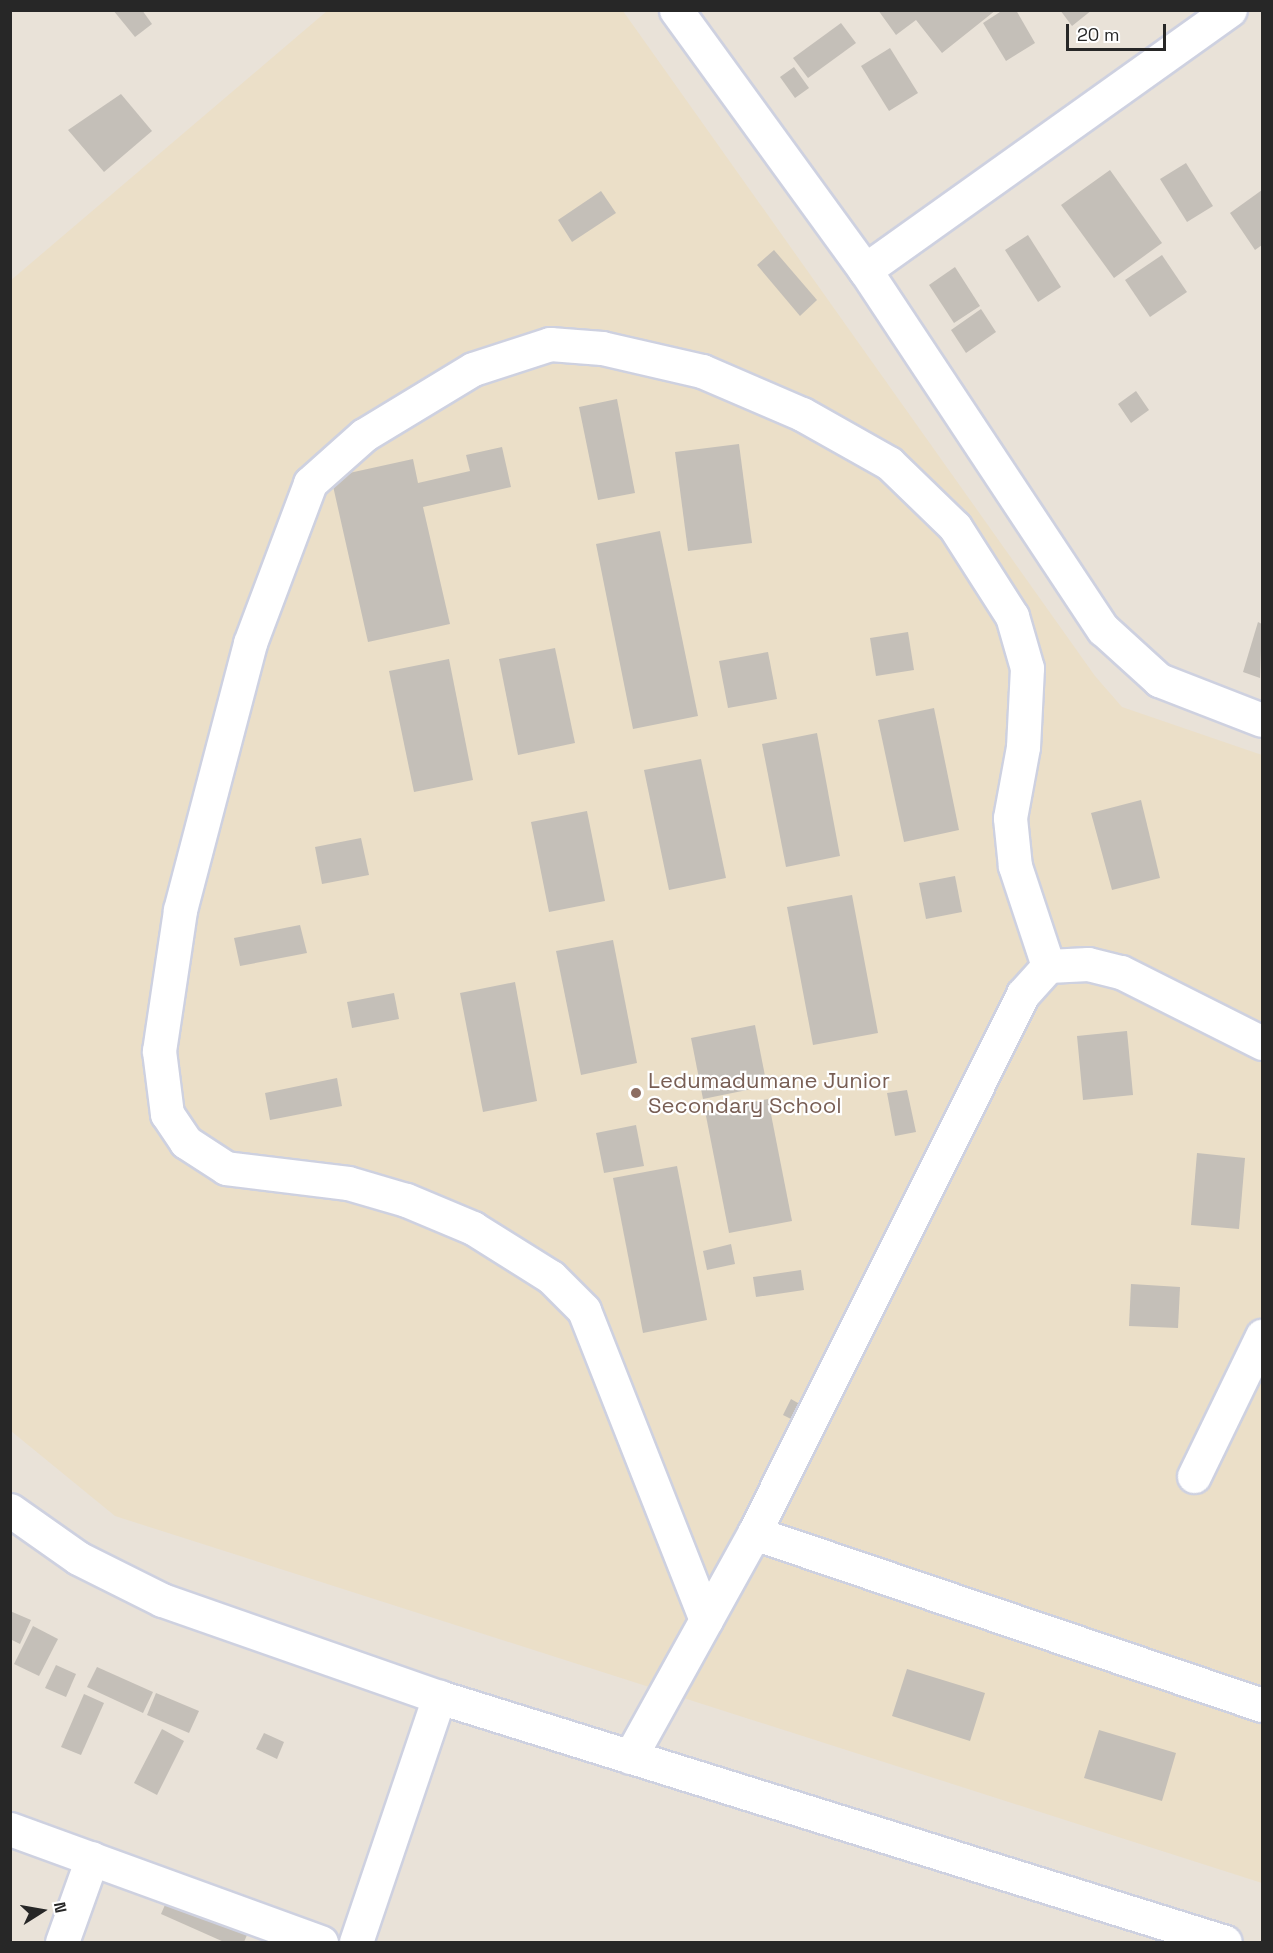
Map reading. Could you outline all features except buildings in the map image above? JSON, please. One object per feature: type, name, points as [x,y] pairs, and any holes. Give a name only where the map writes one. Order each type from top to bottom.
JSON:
[{"type":"street","points":[[676,10],[865,270],[1103,629],[1159,680],[1263,720]]},
{"type":"street","points":[[865,270],[1230,10]]},
{"type":"street","points":[[706,1620],[584,1310],[551,1277],[473,1228],[406,1200],[348,1183],[226,1168],[186,1142],[167,1114],[159,1051],[180,910],[250,643],[310,483],[364,435],[473,369],[550,344],[602,348],[702,371],[802,414],[889,463],[955,526],[1012,616],[1027,668],[1023,747],[1010,818],[1015,866],[1048,966]]},
{"type":"street","points":[[630,1757],[754,1533],[1023,994],[1048,966],[1088,964],[1121,972],[1263,1043]]},
{"type":"street","points":[[1194,1476],[1263,1336]]},
{"type":"street","points":[[10,1510],[78,1558],[162,1600],[439,1697],[1225,1942]]},
{"type":"street","points":[[754,1533],[1263,1705]]},
{"type":"street","points":[[356,1942],[439,1697]]},
{"type":"street","points":[[10,1829],[321,1942]]},
{"type":"street","points":[[62,1942],[92,1858]]},
{"type":"shaded area","name":"Ledumadumane Junior Secondary School","points":[[327,11],[623,11],[1095,676],[1122,707],[1262,755],[1262,1883],[115,1516],[11,1431],[10,281]]},
{"type":"place","name":"Ledumadumane Junior Secondary School","points":[[636,1093]]}]
